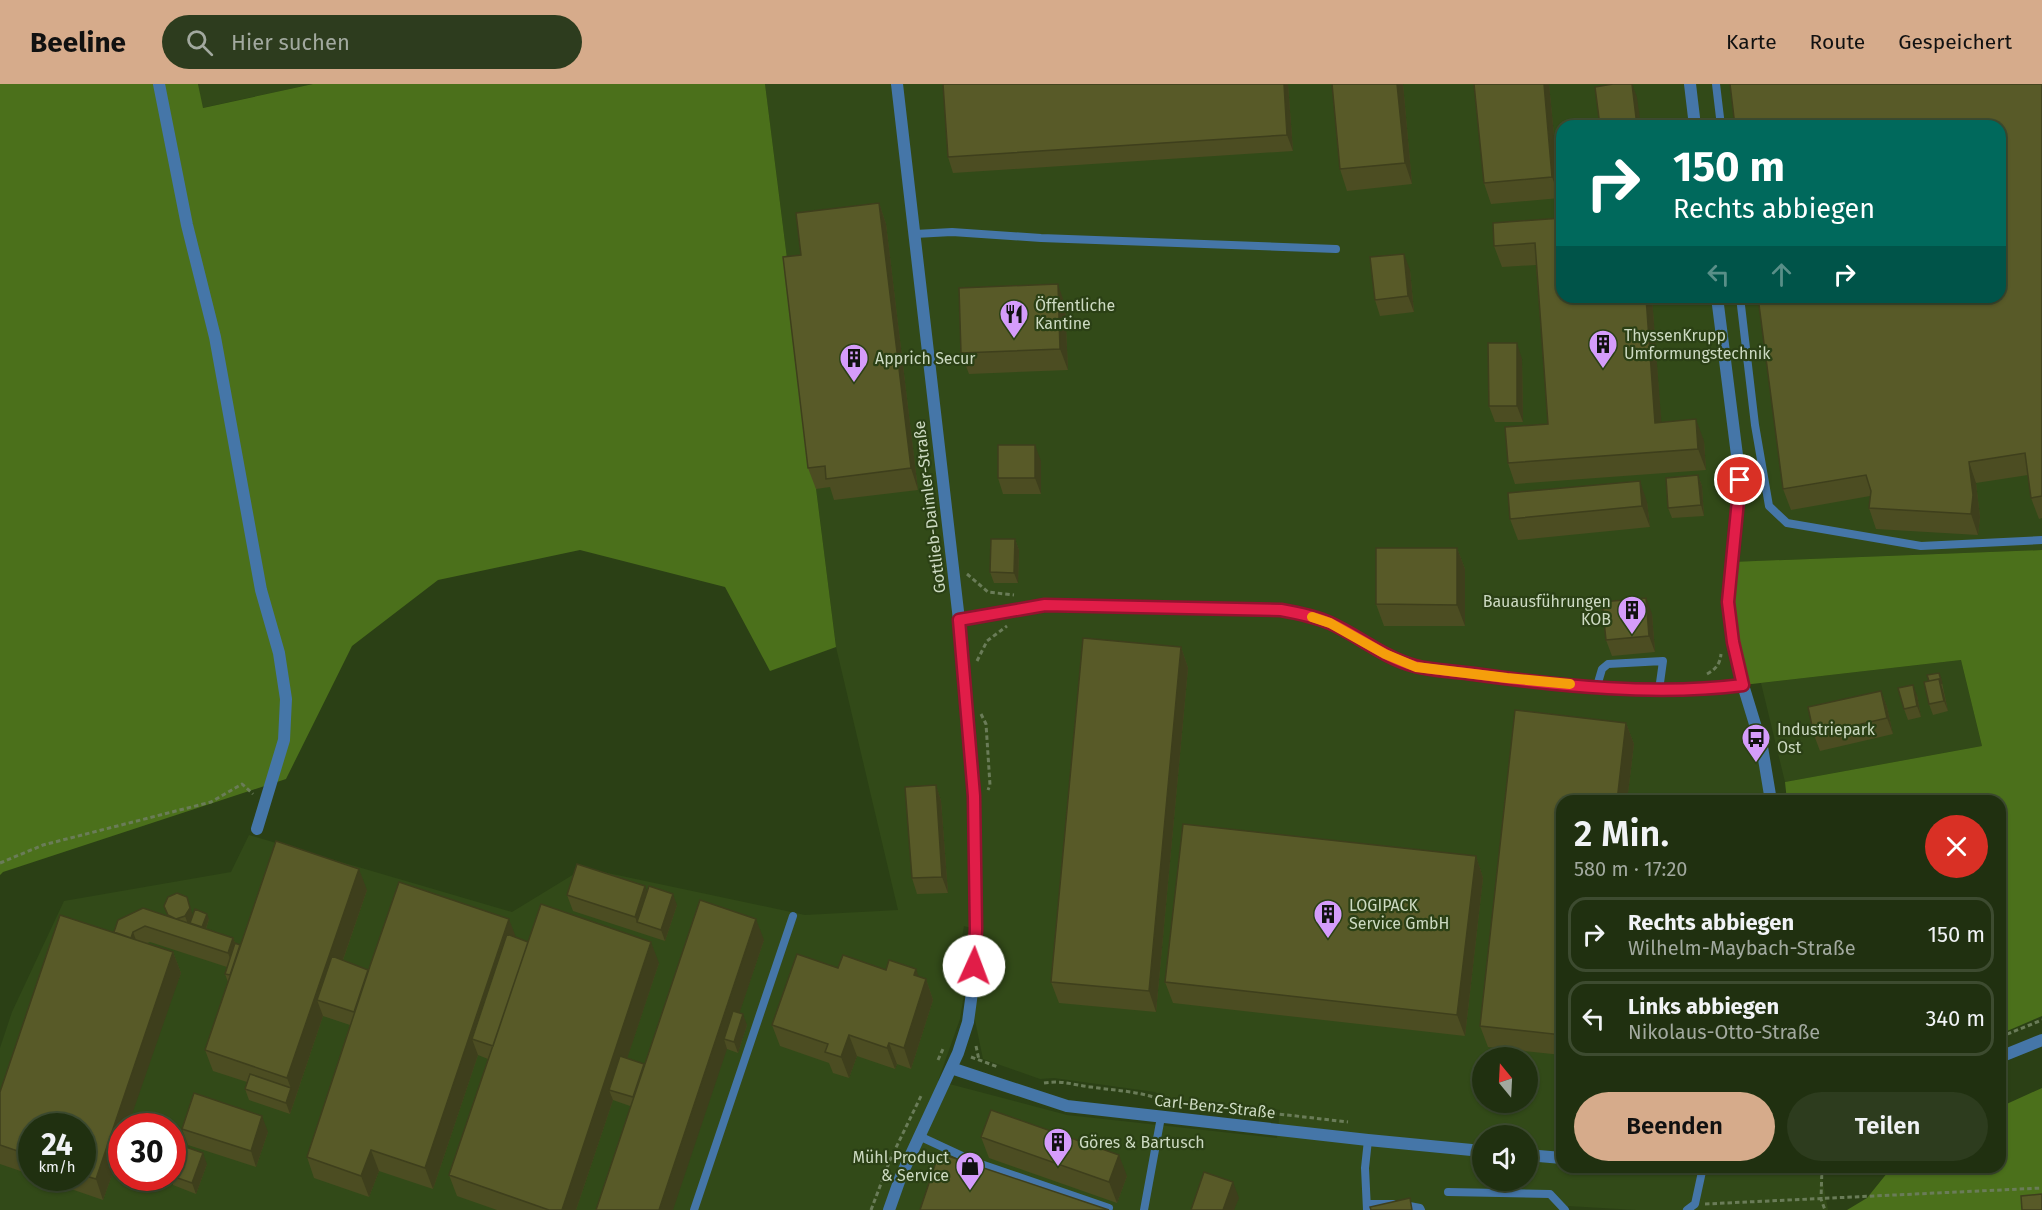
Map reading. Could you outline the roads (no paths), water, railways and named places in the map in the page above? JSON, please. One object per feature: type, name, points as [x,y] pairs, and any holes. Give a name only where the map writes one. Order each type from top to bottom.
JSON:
[{"type":"street","points":[[159,84],[187,225],[214,337],[261,590],[279,653],[286,699],[284,740],[257,829]]},
{"type":"street","name":"Gottlieb-Daimler-Straße","points":[[889,1210],[901,1176],[958,1053],[968,1022],[973,985],[976,929],[974,796],[959,620],[897,84]]},
{"type":"street","points":[[1690,84],[1694,120]]},
{"type":"street","points":[[1718,303],[1740,480],[1728,602],[1733,642],[1743,685],[1762,747],[1771,795]]},
{"type":"street","points":[[959,620],[1045,605],[1281,610],[1330,623],[1385,654],[1416,667],[1507,678],[1659,690],[1702,690],[1743,685]]},
{"type":"street","points":[[2006,1055],[2042,1040]]},
{"type":"street","name":"Carl-Benz-Straße","points":[[951,1068],[1067,1106],[1368,1140],[1472,1149]]},
{"type":"street","points":[[1538,1156],[1556,1157]]},
{"type":"lane","points":[[1716,84],[1719,120]]},
{"type":"lane","points":[[915,234],[952,232],[1336,249]]},
{"type":"lane","points":[[1741,303],[1755,425],[1769,506],[1787,523],[1921,546],[2042,540]]},
{"type":"lane","points":[[1597,686],[1602,669],[1608,664],[1663,661],[1659,690]]},
{"type":"lane","points":[[694,1210],[793,916]]},
{"type":"lane","points":[[1144,1210],[1161,1117]]},
{"type":"lane","points":[[919,1136],[975,1162],[1109,1208]]},
{"type":"lane","points":[[1368,1140],[1365,1168],[1367,1207],[1400,1204],[1421,1210]]},
{"type":"lane","points":[[1687,1210],[1695,1204],[1702,1173]]},
{"type":"lane","points":[[1448,1192],[1550,1194],[1565,1210]]},
{"type":"place","name":"Öffentliche Kantine","points":[[1014,340]]},
{"type":"place","name":"ThyssenKrupp Umformungstechnik","points":[[1603,370]]},
{"type":"place","name":"Apprich Secur","points":[[854,384]]},
{"type":"place","name":"Bauausführungen KOB","points":[[1632,636]]},
{"type":"place","name":"Industriepark Ost","points":[[1756,764]]},
{"type":"place","name":"LOGIPACK Service GmbH","points":[[1328,940]]},
{"type":"place","name":"Göres & Bartusch","points":[[1058,1168]]},
{"type":"place","name":"Mühl Product & Service","points":[[970,1192]]}]
